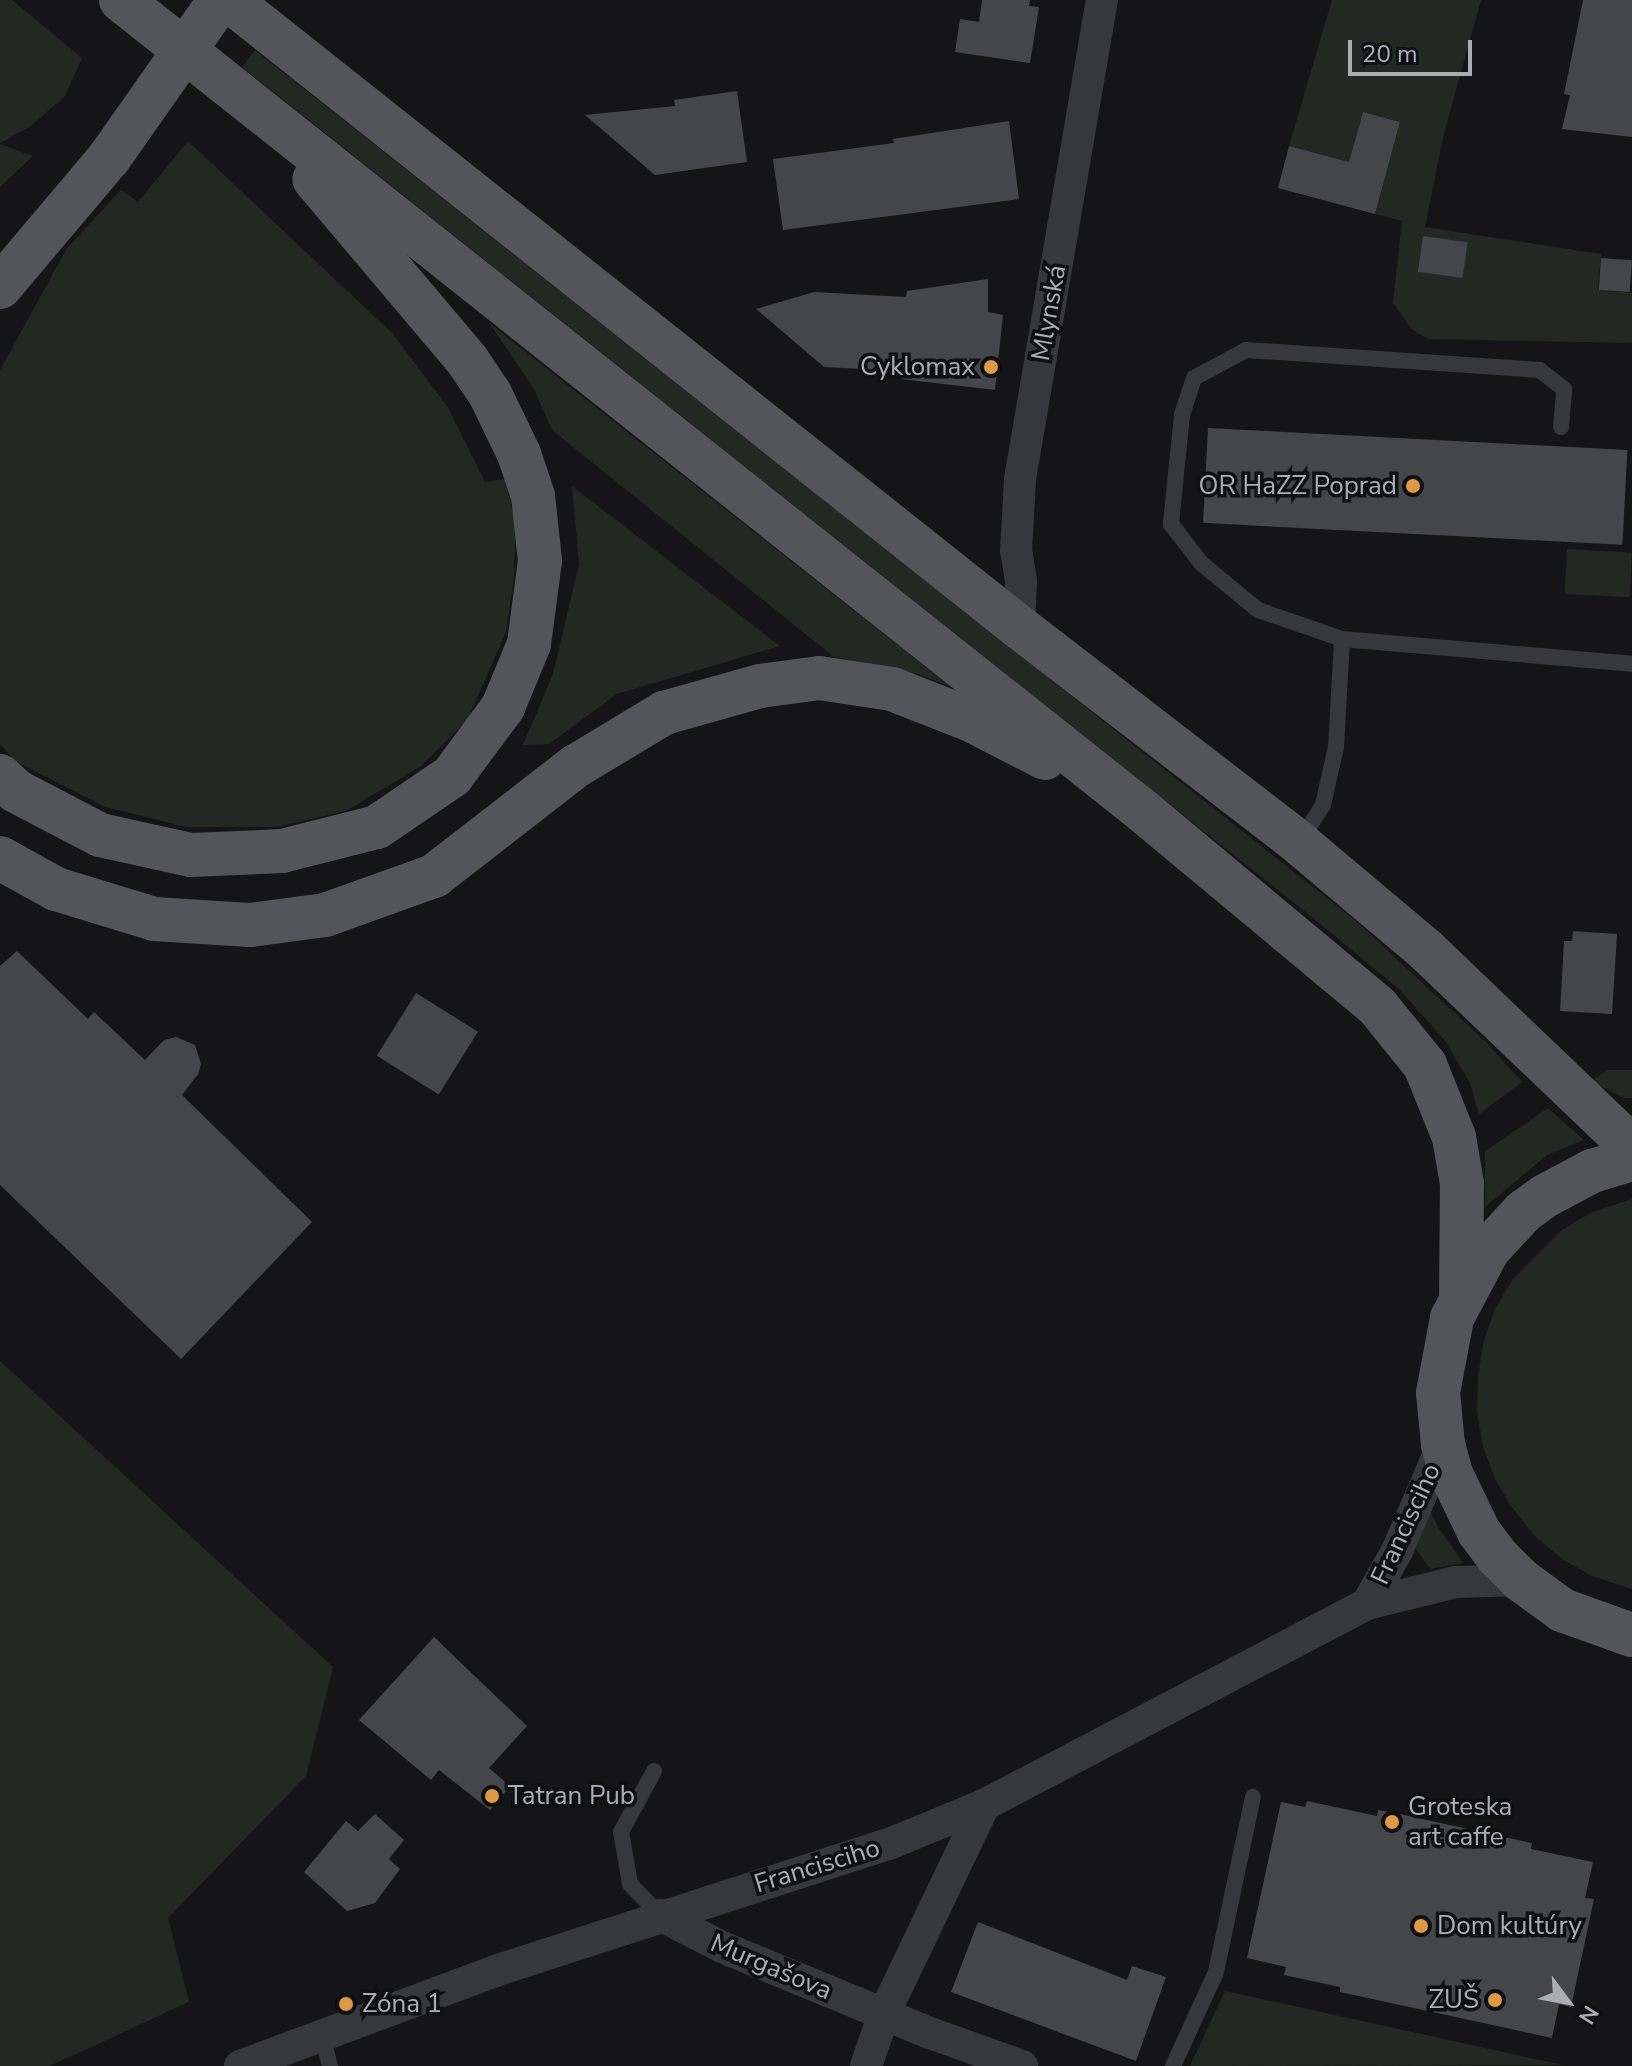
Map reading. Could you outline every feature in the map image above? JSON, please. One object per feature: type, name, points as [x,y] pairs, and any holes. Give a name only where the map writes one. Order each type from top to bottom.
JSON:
[{"type":"main road","points":[[121,0],[1137,806],[1378,1007],[1425,1065],[1454,1137],[1462,1184],[1461,1295]]},
{"type":"main road","points":[[5,287],[109,158],[220,0]]},
{"type":"main road","points":[[229,0],[1019,627],[1299,843],[1426,950],[1632,1147]]},
{"type":"main road","points":[[0,776],[16,791],[100,835],[191,855],[282,851],[377,827],[452,776],[503,707],[529,644],[540,561],[533,496],[490,394],[441,327],[250,103]]},
{"type":"main road","points":[[0,858],[56,889],[154,919],[250,925],[325,915],[434,876],[576,766],[664,713],[760,686],[819,678],[892,689],[971,720],[1137,806]]},
{"type":"main road","points":[[1625,1640],[1562,1610],[1521,1580],[1479,1532],[1463,1504],[1443,1444],[1440,1368],[1444,1343],[1461,1295],[1488,1250],[1524,1211],[1568,1182],[1632,1159]]},
{"type":"street","name":"Mlynská","points":[[1019,627],[1021,581],[1016,551],[1020,479],[1102,0]]},
{"type":"street","name":"Francisciho","points":[[1367,1604],[1397,1551],[1443,1444]]},
{"type":"street","name":"Francisciho","points":[[240,2066],[326,2052],[495,1971],[660,1915],[889,1844],[984,1805],[1367,1604],[1456,1582],[1521,1580]]},
{"type":"street","points":[[866,2066],[884,2014],[984,1805]]},
{"type":"street","name":"Murgašova","points":[[660,1915],[701,1938],[884,2014],[1022,2066]]},
{"type":"lane","points":[[1561,427],[1564,389],[1540,370],[1246,350],[1194,378],[1182,415],[1171,524],[1201,563],[1258,610],[1342,639],[1632,664]]},
{"type":"lane","points":[[1299,843],[1323,805],[1336,747],[1342,639]]},
{"type":"lane","points":[[654,1771],[621,1832],[630,1884],[660,1915]]},
{"type":"lane","points":[[1173,2066],[1216,1972],[1253,1797]]},
{"type":"shaded area","points":[[0,0],[12,0],[82,58],[65,96],[31,126],[0,143]]},
{"type":"shaded area","points":[[1332,0],[1481,0],[1443,137],[1425,227],[1601,254],[1598,290],[1632,293],[1632,343],[1428,339],[1411,329],[1393,303],[1402,221],[1375,214],[1400,122],[1363,112],[1349,162],[1289,146]]},
{"type":"shaded area","points":[[255,50],[1356,921],[1487,1043],[1522,1082],[1479,1114],[1470,1083],[1446,1042],[1400,990],[242,67]]},
{"type":"shaded area","points":[[188,141],[393,334],[447,406],[485,482],[505,479],[516,525],[514,577],[506,632],[468,719],[421,766],[346,811],[276,827],[186,827],[105,807],[15,761],[0,744],[0,370],[67,248],[121,190],[138,202]]},
{"type":"shaded area","points":[[0,144],[33,156],[0,187]]},
{"type":"shaded area","points":[[489,323],[951,687],[918,674],[834,657],[552,430],[534,389]]},
{"type":"shaded area","points":[[572,486],[780,646],[617,694],[549,744],[523,745],[553,674],[579,564]]},
{"type":"shaded area","points":[[1567,549],[1632,552],[1630,597],[1565,594]]},
{"type":"shaded area","points":[[1607,1070],[1632,1070],[1632,1098],[1623,1098],[1592,1081]]},
{"type":"shaded area","points":[[1548,1108],[1584,1140],[1547,1155],[1485,1207],[1485,1151]]},
{"type":"shaded area","points":[[1632,1199],[1632,1589],[1592,1576],[1562,1559],[1535,1536],[1513,1509],[1495,1479],[1483,1447],[1477,1412],[1483,1343],[1495,1309],[1513,1279],[1562,1230],[1592,1212]]},
{"type":"shaded area","points":[[0,1361],[333,1667],[306,1776],[168,1918],[189,2002],[50,2066],[0,2066]]},
{"type":"shaded area","points":[[1428,1506],[1438,1527],[1463,1563],[1430,1569],[1413,1545]]},
{"type":"shaded area","points":[[1225,1991],[1563,2065],[1190,2066]]},
{"type":"building","points":[[982,0],[1030,0],[1029,6],[1039,7],[1030,63],[955,52],[960,19],[979,22]]},
{"type":"building","points":[[1583,0],[1632,0],[1632,137],[1562,129],[1570,95],[1564,94]]},
{"type":"building","points":[[737,91],[747,162],[655,175],[585,115],[675,106],[674,100]]},
{"type":"building","points":[[1363,112],[1400,122],[1375,214],[1278,188],[1289,146],[1349,162]]},
{"type":"building","points":[[1009,121],[1019,199],[783,230],[773,159],[894,143],[893,139]]},
{"type":"building","points":[[1423,236],[1468,242],[1463,278],[1418,272]]},
{"type":"building","points":[[1601,258],[1632,260],[1630,292],[1599,290]]},
{"type":"building","points":[[988,279],[988,312],[1003,315],[995,390],[901,379],[902,371],[824,367],[756,309],[814,292],[906,297],[907,291]]},
{"type":"building","points":[[1208,428],[1627,450],[1622,545],[1203,523]]},
{"type":"building","points":[[1573,931],[1617,934],[1612,1014],[1560,1011],[1564,941],[1572,941]]},
{"type":"building","points":[[17,951],[88,1019],[94,1012],[145,1060],[164,1040],[176,1037],[195,1045],[201,1064],[198,1074],[182,1095],[312,1222],[181,1359],[0,1185],[0,966]]},
{"type":"building","points":[[416,993],[478,1032],[439,1094],[377,1056]]},
{"type":"building","points":[[434,1637],[527,1726],[489,1768],[510,1786],[490,1810],[439,1770],[431,1780],[359,1720]]},
{"type":"building","name":"Dom kultúry","points":[[1307,1801],[1377,1816],[1378,1810],[1395,1813],[1532,1843],[1531,1849],[1593,1862],[1585,1898],[1594,1899],[1571,2007],[1559,2004],[1552,2038],[1340,1992],[1340,1987],[1284,1975],[1286,1967],[1247,1958],[1281,1802],[1305,1807]]},
{"type":"building","points":[[375,1814],[404,1840],[389,1859],[400,1869],[375,1903],[347,1911],[304,1872],[346,1821],[358,1831]]},
{"type":"building","points":[[978,1922],[1127,1980],[1132,1966],[1166,1977],[1136,2061],[951,1992]]},
{"type":"place","name":"Cyklomax","points":[[991,367]]},
{"type":"place","name":"OR HaZZ Poprad","points":[[1413,486]]},
{"type":"place","name":"Tatran Pub","points":[[492,1796]]},
{"type":"place","name":"Groteska art caffe","points":[[1392,1822]]},
{"type":"place","name":"Dom kultúry","points":[[1421,1926]]},
{"type":"place","name":"ZUŠ","points":[[1495,2000]]},
{"type":"place","name":"Zóna 1","points":[[346,2004]]}]
